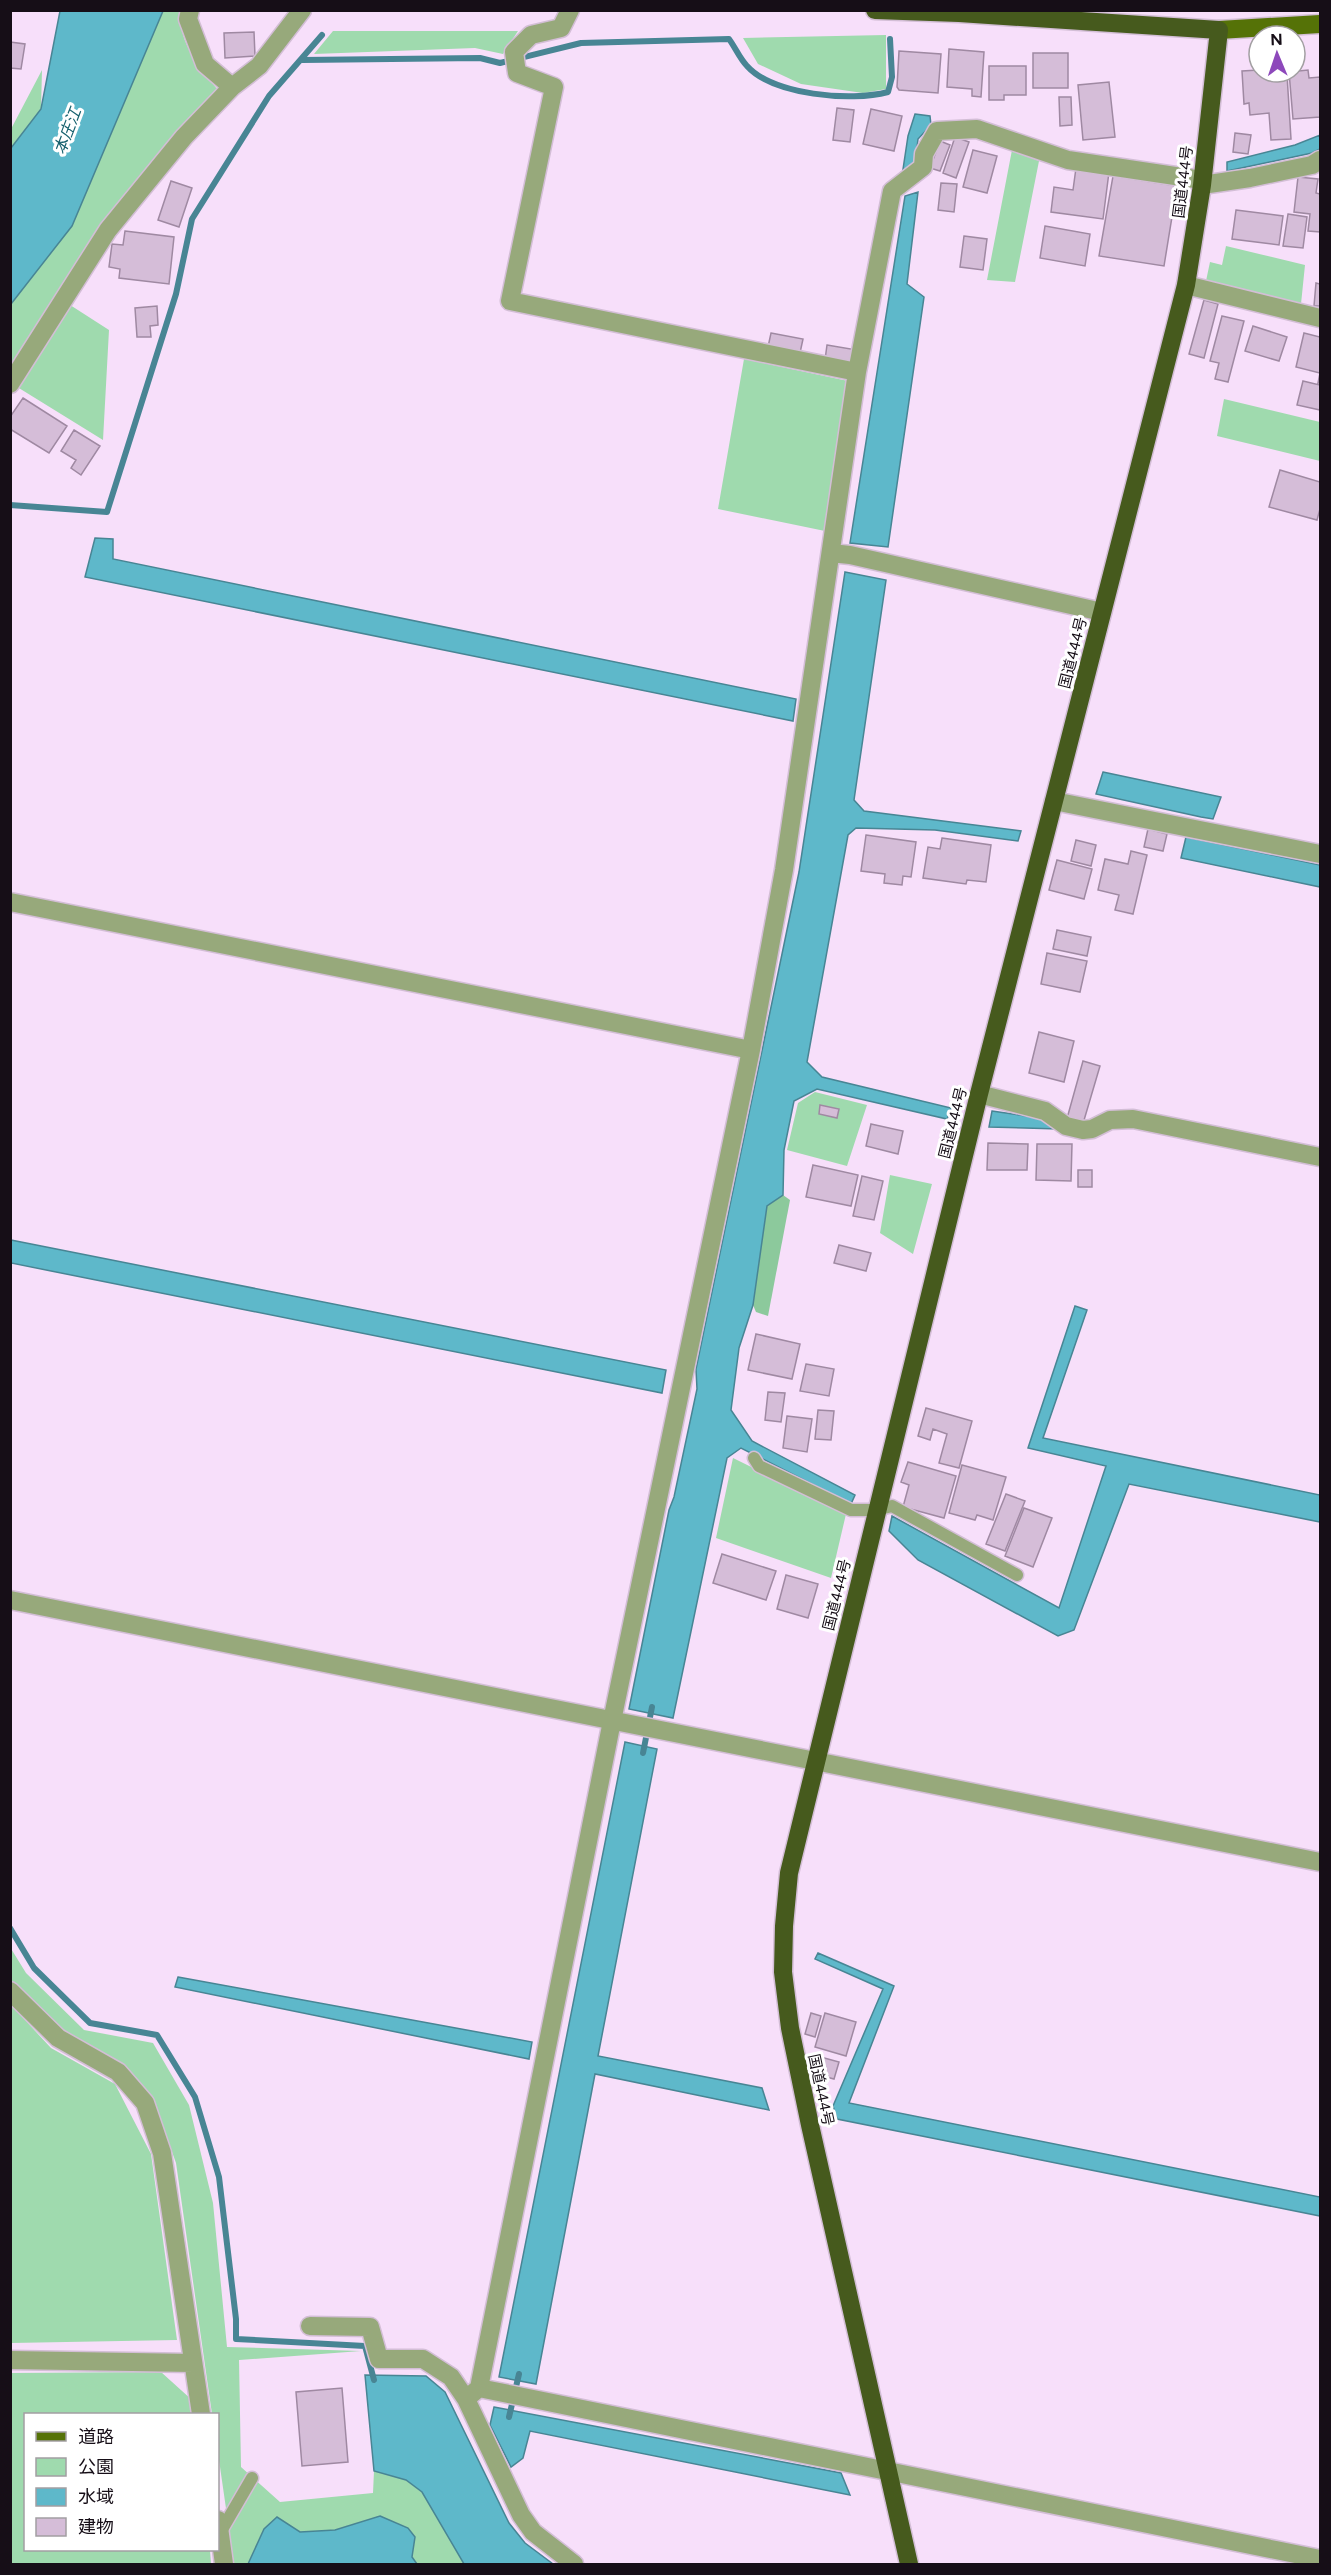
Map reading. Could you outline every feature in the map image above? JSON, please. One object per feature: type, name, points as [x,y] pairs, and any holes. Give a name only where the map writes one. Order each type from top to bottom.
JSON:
[{"type":"highway","points":[[875,10],[959,12],[1219,30]]},
{"type":"highway","name":"国道444号","points":[[909,2565],[790,2028],[783,1972],[789,1873],[979,1094],[1186,285],[1202,183],[1219,30]]},
{"type":"main road","points":[[1219,30],[1320,24]]},
{"type":"street","points":[[190,10],[188,19],[205,64],[232,87]]},
{"type":"street","points":[[10,384],[108,230],[184,137],[232,87],[259,66],[302,10]]},
{"type":"street","points":[[570,10],[561,28],[531,35],[514,52],[517,72],[554,87],[510,301],[857,372]]},
{"type":"street","points":[[473,2394],[751,1050],[784,870],[857,372],[892,191],[923,166],[924,154],[937,131],[977,129],[1068,160],[1202,183],[1250,178],[1312,165],[1320,160]]},
{"type":"street","points":[[1186,285],[1320,318]]},
{"type":"street","points":[[831,553],[850,555],[1102,612]]},
{"type":"street","points":[[1054,801],[1320,854]]},
{"type":"street","points":[[10,902],[751,1050]]},
{"type":"street","points":[[979,1094],[1045,1111],[1066,1126],[1083,1130],[1092,1129],[1110,1120],[1133,1119],[1320,1157]]},
{"type":"street","points":[[10,1600],[1320,1862]]},
{"type":"street","points":[[10,1991],[58,2038],[118,2072],[145,2103],[162,2153],[201,2413]]},
{"type":"street","points":[[310,2326],[370,2327],[380,2359],[423,2359],[473,2394],[521,2516],[533,2532],[574,2565]]},
{"type":"street","points":[[10,2360],[193,2363]]},
{"type":"street","points":[[473,2394],[514,2396],[1320,2559]]},
{"type":"street","points":[[219,2527],[224,2564]]},
{"type":"lane","points":[[754,1458],[759,1466],[850,1510],[876,1510],[892,1506],[1017,1575]]},
{"type":"lane","points":[[219,2527],[252,2478]]},
{"type":"green space","points":[[163,11],[182,11],[181,22],[186,44],[218,90],[11,367],[11,304],[72,226]]},
{"type":"green space","points":[[333,31],[518,31],[503,54],[475,48],[314,54]]},
{"type":"green space","points":[[886,35],[886,89],[863,93],[801,84],[758,64],[743,38]]},
{"type":"green space","points":[[42,70],[41,109],[11,148],[11,129]]},
{"type":"green space","points":[[1012,150],[1039,161],[1015,282],[987,280]]},
{"type":"green space","points":[[1226,246],[1305,265],[1301,304],[1206,281],[1210,262],[1222,265]]},
{"type":"green space","points":[[67,303],[109,330],[103,440],[14,385]]},
{"type":"green space","points":[[744,359],[848,381],[825,531],[718,509]]},
{"type":"green space","points":[[1224,399],[1320,422],[1320,461],[1217,436]]},
{"type":"green space","points":[[815,1092],[867,1105],[847,1166],[787,1150],[798,1103]]},
{"type":"green space","points":[[890,1175],[932,1184],[913,1254],[880,1233]]},
{"type":"green space","points":[[783,1195],[790,1200],[768,1316],[756,1312],[753,1305],[767,1206]]},
{"type":"green space","points":[[733,1458],[846,1514],[831,1578],[716,1538]]},
{"type":"green space","points":[[10,1947],[26,1973],[84,2030],[153,2043],[189,2105],[213,2203],[227,2347],[361,2351],[239,2360],[241,2467],[280,2502],[373,2493],[374,2471],[406,2480],[422,2492],[464,2564],[417,2564],[412,2557],[415,2537],[411,2532],[380,2516],[335,2530],[300,2532],[277,2517],[264,2529],[248,2564],[234,2564],[219,2460],[219,2413],[212,2413],[176,2163],[154,2101],[125,2068],[61,2034],[11,1984]]},
{"type":"green space","points":[[11,2005],[51,2048],[115,2084],[151,2154],[177,2340],[11,2343]]},
{"type":"green space","points":[[161,2372],[192,2400],[194,2413],[24,2413],[24,2551],[210,2551],[211,2564],[11,2564],[10,2373]]},
{"type":"water","name":"本庄江","points":[[60,11],[163,11],[72,226],[11,304],[11,148],[41,109]]},
{"type":"water","points":[[915,114],[930,116],[931,125],[918,139],[915,164],[902,176],[908,136]]},
{"type":"water","points":[[1320,135],[1320,149],[1312,153],[1227,171],[1227,162],[1295,145]]},
{"type":"water","points":[[918,192],[907,284],[924,297],[888,547],[850,543],[905,196]]},
{"type":"water","points":[[95,538],[113,539],[113,559],[796,699],[793,721],[85,577]]},
{"type":"water","points":[[845,572],[886,580],[854,800],[864,811],[1021,831],[1018,841],[935,830],[856,828],[848,835],[807,1062],[822,1077],[951,1108],[947,1119],[817,1089],[794,1101],[784,1150],[783,1195],[767,1206],[753,1305],[739,1348],[731,1410],[752,1441],[855,1495],[851,1504],[741,1448],[727,1458],[673,1718],[629,1709],[669,1510],[674,1497],[697,1389],[696,1369],[799,872]]},
{"type":"water","points":[[1103,772],[1221,797],[1213,819],[1201,817],[1096,794]]},
{"type":"water","points":[[1186,837],[1320,865],[1320,887],[1181,858]]},
{"type":"water","points":[[992,1111],[1046,1119],[1058,1129],[989,1127]]},
{"type":"water","points":[[11,1240],[666,1370],[662,1393],[11,1263]]},
{"type":"water","points":[[1075,1306],[1087,1310],[1043,1438],[1320,1495],[1320,1522],[1129,1484],[1074,1630],[1058,1636],[918,1560],[889,1531],[892,1516],[1059,1608],[1106,1466],[1028,1448]]},
{"type":"water","points":[[625,1742],[657,1749],[598,2056],[762,2088],[769,2110],[595,2074],[536,2384],[499,2377]]},
{"type":"water","points":[[818,1953],[894,1986],[849,2103],[1320,2197],[1320,2216],[837,2119],[833,2106],[883,1989],[815,1959]]},
{"type":"water","points":[[178,1977],[532,2042],[529,2059],[175,1987]]},
{"type":"water","points":[[365,2375],[426,2376],[445,2392],[509,2523],[525,2543],[553,2564],[464,2564],[422,2492],[406,2480],[374,2471]]},
{"type":"water","points":[[494,2407],[841,2473],[850,2495],[530,2431],[523,2458],[511,2467],[490,2425]]},
{"type":"water","points":[[380,2516],[408,2528],[415,2537],[412,2557],[417,2564],[248,2564],[264,2529],[277,2517],[300,2532],[335,2530]]},
{"type":"building","points":[[254,32],[255,56],[225,58],[224,33]]},
{"type":"building","points":[[10,42],[25,44],[21,69],[10,68]]},
{"type":"building","points":[[949,49],[984,52],[981,97],[972,96],[972,89],[947,87]]},
{"type":"building","points":[[899,51],[941,54],[938,93],[899,90],[897,87]]},
{"type":"building","points":[[1033,53],[1068,53],[1068,88],[1033,88]]},
{"type":"building","points":[[989,66],[1026,66],[1026,95],[1004,95],[1004,100],[989,100]]},
{"type":"building","points":[[1307,70],[1309,78],[1320,77],[1320,117],[1293,119],[1290,84],[1307,84]]},
{"type":"building","points":[[1242,71],[1247,71],[1247,84],[1288,84],[1291,139],[1271,140],[1269,113],[1250,115],[1249,103],[1244,104]]},
{"type":"building","points":[[1109,82],[1115,137],[1083,140],[1078,85]]},
{"type":"building","points":[[1059,97],[1071,97],[1072,125],[1060,126]]},
{"type":"building","points":[[837,108],[854,110],[850,142],[833,140]]},
{"type":"building","points":[[871,109],[902,116],[894,151],[863,144]]},
{"type":"building","points":[[1235,133],[1251,135],[1248,154],[1233,152]]},
{"type":"building","points":[[955,137],[969,142],[956,178],[943,173]]},
{"type":"building","points":[[940,141],[950,145],[940,171],[930,168]]},
{"type":"building","points":[[973,150],[997,156],[987,193],[963,187]]},
{"type":"building","points":[[1076,168],[1109,172],[1103,219],[1051,212],[1054,187],[1073,190]]},
{"type":"building","points":[[1113,176],[1177,186],[1164,266],[1099,256]]},
{"type":"building","points":[[1298,177],[1318,179],[1316,193],[1320,194],[1320,232],[1308,231],[1310,214],[1294,212]]},
{"type":"building","points":[[171,181],[192,188],[179,227],[158,220]]},
{"type":"building","points":[[941,183],[957,184],[954,212],[938,210]]},
{"type":"building","points":[[1236,210],[1283,216],[1279,245],[1232,239]]},
{"type":"building","points":[[1288,214],[1307,217],[1303,248],[1283,246]]},
{"type":"building","points":[[1045,226],[1090,234],[1085,266],[1040,258]]},
{"type":"building","points":[[125,231],[174,237],[169,284],[119,278],[120,269],[109,267],[112,244],[123,245]]},
{"type":"building","points":[[964,236],[987,239],[983,270],[960,267]]},
{"type":"building","points":[[1316,283],[1320,284],[1320,306],[1314,306]]},
{"type":"building","points":[[1204,300],[1218,304],[1204,358],[1189,354]]},
{"type":"building","points":[[157,306],[158,325],[150,326],[151,337],[137,337],[135,308]]},
{"type":"building","points":[[1222,316],[1244,321],[1228,382],[1215,379],[1219,363],[1210,361]]},
{"type":"building","points":[[1253,326],[1287,337],[1279,361],[1245,351]]},
{"type":"building","points":[[771,333],[803,339],[800,353],[768,347]]},
{"type":"building","points":[[1304,333],[1320,337],[1320,373],[1296,367]]},
{"type":"building","points":[[827,345],[857,350],[854,365],[825,360]]},
{"type":"building","points":[[1303,381],[1320,385],[1320,410],[1297,405]]},
{"type":"building","points":[[23,398],[67,426],[49,453],[10,429],[10,417]]},
{"type":"building","points":[[74,430],[100,446],[81,475],[71,468],[76,460],[61,451]]},
{"type":"building","points":[[1280,470],[1320,482],[1320,509],[1317,520],[1269,507]]},
{"type":"building","points":[[1148,829],[1167,834],[1163,851],[1144,847]]},
{"type":"building","points":[[866,835],[916,842],[911,877],[903,876],[902,885],[884,883],[885,874],[861,871]]},
{"type":"building","points":[[942,838],[991,845],[986,882],[967,880],[966,884],[923,878],[928,847],[940,849]]},
{"type":"building","points":[[1076,840],[1096,845],[1091,866],[1071,861]]},
{"type":"building","points":[[1131,851],[1147,855],[1133,914],[1115,910],[1119,895],[1098,890],[1105,859],[1128,864]]},
{"type":"building","points":[[1057,860],[1092,869],[1084,899],[1049,890]]},
{"type":"building","points":[[1057,930],[1091,937],[1087,956],[1053,949]]},
{"type":"building","points":[[1047,953],[1087,961],[1080,992],[1041,984]]},
{"type":"building","points":[[1039,1032],[1074,1041],[1064,1082],[1029,1073]]},
{"type":"building","points":[[1083,1061],[1100,1066],[1082,1127],[1066,1122]]},
{"type":"building","points":[[820,1105],[839,1109],[837,1118],[819,1114]]},
{"type":"building","points":[[871,1124],[903,1131],[898,1154],[866,1146]]},
{"type":"building","points":[[988,1143],[1028,1144],[1027,1170],[987,1170]]},
{"type":"building","points":[[1037,1144],[1072,1144],[1071,1181],[1036,1180]]},
{"type":"building","points":[[813,1165],[858,1175],[851,1206],[806,1197]]},
{"type":"building","points":[[1078,1170],[1092,1170],[1092,1187],[1078,1187]]},
{"type":"building","points":[[862,1176],[883,1181],[874,1220],[853,1216]]},
{"type":"building","points":[[839,1245],[871,1253],[866,1271],[834,1263]]},
{"type":"building","points":[[756,1334],[800,1344],[792,1379],[748,1370]]},
{"type":"building","points":[[806,1364],[834,1369],[829,1396],[800,1391]]},
{"type":"building","points":[[768,1392],[785,1393],[781,1422],[765,1420]]},
{"type":"building","points":[[926,1408],[972,1421],[959,1468],[939,1463],[947,1434],[933,1429],[930,1440],[918,1436]]},
{"type":"building","points":[[818,1410],[834,1411],[831,1440],[815,1439]]},
{"type":"building","points":[[787,1416],[812,1419],[807,1452],[783,1448]]},
{"type":"building","points":[[908,1462],[956,1476],[944,1518],[903,1507],[909,1485],[901,1482]]},
{"type":"building","points":[[962,1465],[1006,1477],[993,1520],[977,1515],[975,1520],[949,1513]]},
{"type":"building","points":[[1006,1494],[1025,1501],[1005,1551],[986,1544]]},
{"type":"building","points":[[1024,1508],[1052,1518],[1033,1567],[1005,1556]]},
{"type":"building","points":[[722,1554],[776,1571],[766,1600],[713,1583]]},
{"type":"building","points":[[786,1575],[818,1584],[808,1618],[777,1609]]},
{"type":"building","points":[[811,2013],[821,2016],[815,2037],[805,2034]]},
{"type":"building","points":[[825,2013],[856,2022],[846,2056],[815,2047]]},
{"type":"building","points":[[817,2056],[839,2062],[834,2079],[812,2073]]},
{"type":"building","points":[[342,2388],[348,2462],[302,2466],[296,2392]]},
{"type":"waterway","points":[[10,505],[107,512],[176,294],[192,219],[269,96],[322,35]]},
{"type":"waterway","points":[[302,60],[480,58],[500,63],[581,43],[729,39],[747,66],[759,76],[775,84],[813,94],[854,96],[888,92],[892,77],[890,39]]},
{"type":"waterway","points":[[643,1753],[652,1707]]},
{"type":"waterway","points":[[10,1928],[34,1968],[90,2023],[157,2035],[195,2097],[219,2177],[236,2319],[236,2339],[365,2346],[374,2380]]},
{"type":"waterway","points":[[509,2417],[519,2374]]}]
